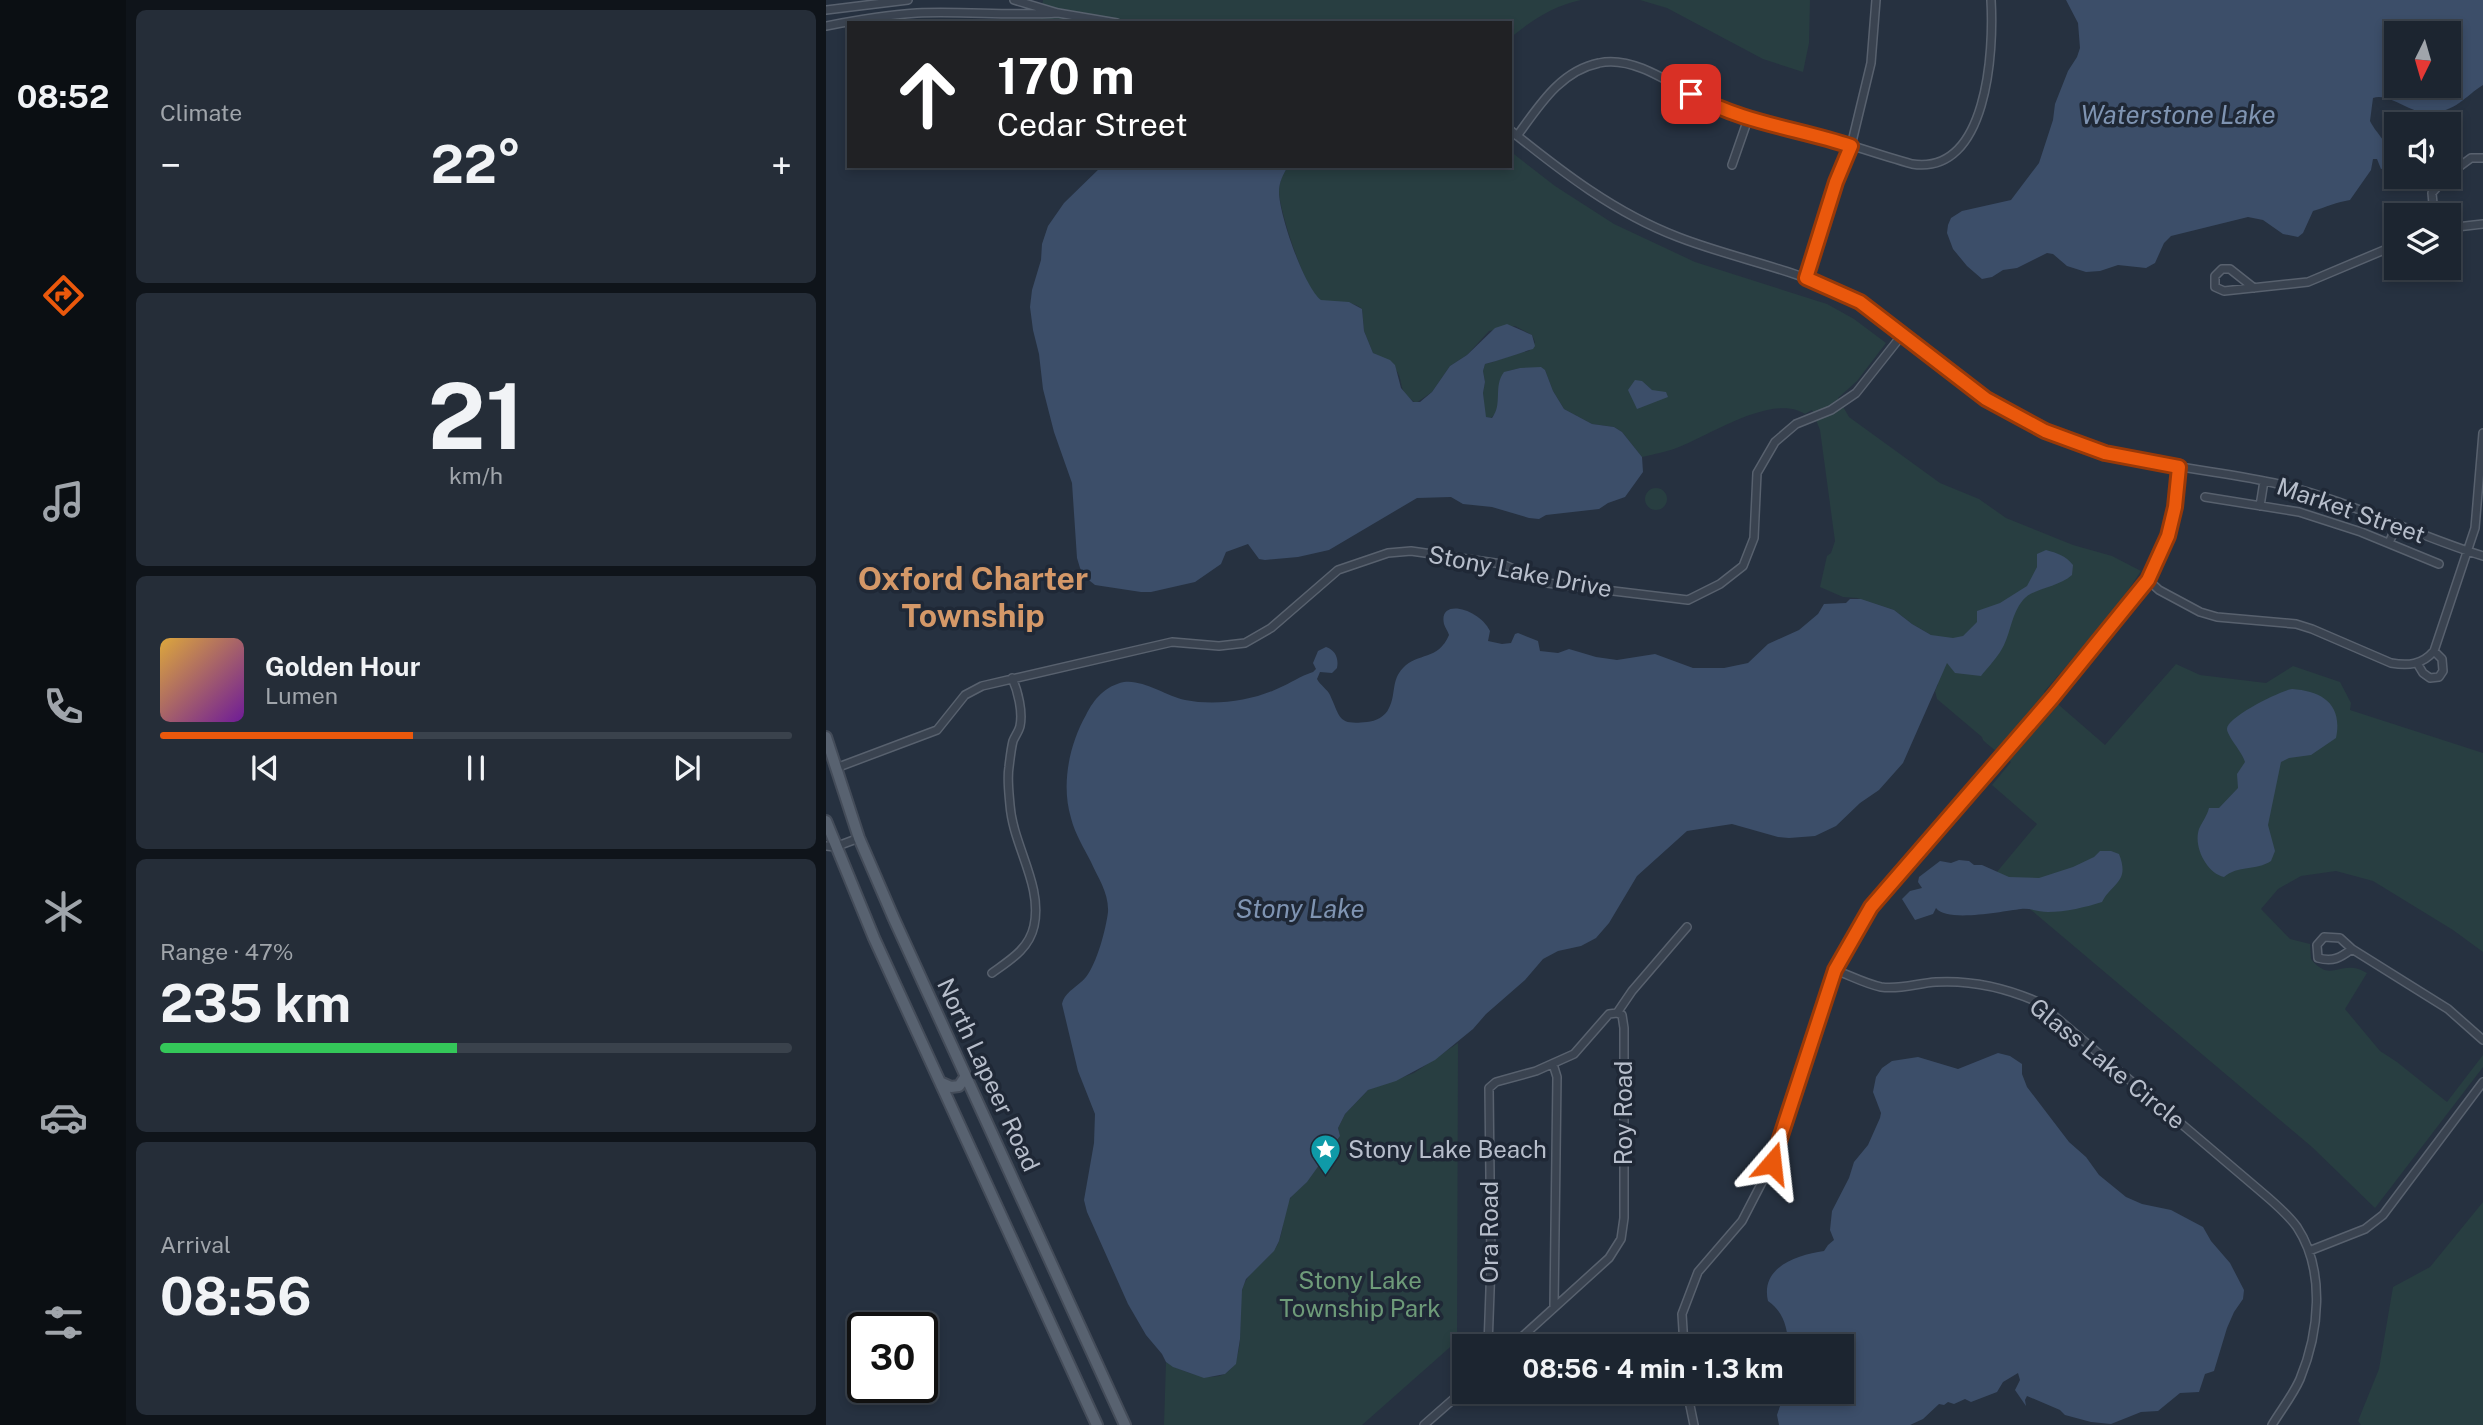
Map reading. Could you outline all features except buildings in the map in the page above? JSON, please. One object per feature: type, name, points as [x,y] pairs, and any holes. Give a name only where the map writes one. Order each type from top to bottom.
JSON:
[{"type":"main road","name":"North Lapeer Road","points":[[826,737],[859,838],[894,919],[1125,1425]]},
{"type":"main road","name":"North Lapeer Road","points":[[826,821],[831,846],[1097,1425]]},
{"type":"main road","points":[[942,1083],[951,1087],[959,1086],[966,1076]]},
{"type":"street","points":[[826,10],[908,0]]},
{"type":"street","points":[[1014,0],[1058,13],[1105,21]]},
{"type":"street","points":[[1806,278],[1836,182],[1851,146],[1871,63],[1876,0]]},
{"type":"street","points":[[1517,136],[1537,108],[1567,76],[1583,67],[1602,62],[1644,69],[1715,107],[1748,119],[1808,132],[1918,165],[1940,162],[1956,149],[1972,129],[1986,85],[1992,51],[1991,0]]},
{"type":"street","points":[[852,21],[918,13],[1058,13]]},
{"type":"street","points":[[826,26],[847,22]]},
{"type":"street","points":[[1732,165],[1748,119]]},
{"type":"street","name":"Market Street","points":[[1512,132],[1586,189],[1638,218],[1688,241],[1806,278],[1860,302],[1986,399],[2045,431],[2105,453],[2264,481],[2315,493],[2483,556]]},
{"type":"street","points":[[2461,166],[2471,158],[2483,158]]},
{"type":"street","points":[[2461,226],[2483,223]]},
{"type":"street","points":[[2254,288],[2230,268],[2217,272],[2215,276],[2214,284],[2220,291],[2254,288],[2308,282],[2384,251]]},
{"type":"street","name":"Stony Lake Drive","points":[[836,768],[937,730],[965,695],[982,686],[1171,642],[1219,646],[1245,643],[1271,628],[1338,570],[1388,553],[1411,551],[1502,564],[1547,583],[1688,600],[1720,584],[1743,566],[1754,538],[1757,473],[1775,442],[1796,425],[1831,410],[1856,393],[1902,335]]},
{"type":"street","points":[[2148,580],[2181,603],[2217,617],[2296,624],[2391,663],[2417,663],[2434,651],[2475,528],[2483,433]]},
{"type":"street","points":[[1683,1334],[1682,1314],[1698,1272],[1742,1222],[1772,1163],[1835,970],[1871,907],[2053,697],[2148,580],[2168,536],[2175,507],[2179,467]]},
{"type":"street","points":[[2260,506],[2264,481]]},
{"type":"street","points":[[2204,497],[2299,512],[2389,543],[2439,564]]},
{"type":"street","points":[[2389,543],[2397,524]]},
{"type":"street","points":[[2417,663],[2430,678],[2439,677],[2443,671],[2442,659],[2434,651]]},
{"type":"street","points":[[992,973],[1018,955],[1028,943],[1034,925],[1036,903],[1010,808],[1008,771],[1013,742],[1020,726],[1017,688],[1012,678]]},
{"type":"street","points":[[831,846],[859,838]]},
{"type":"street","name":"Ora Road","points":[[1488,1334],[1491,1263],[1489,1088],[1496,1082],[1536,1071],[1574,1054],[1609,1014],[1617,1013],[1626,998],[1687,928]]},
{"type":"street","points":[[2352,949],[2329,961],[2318,958],[2317,945],[2324,937],[2340,938],[2352,949],[2448,1010],[2483,1040]]},
{"type":"street","name":"Glass Lake Circle","points":[[1835,970],[1881,987],[1970,982],[2012,991],[2038,1002],[2284,1212],[2297,1228],[2309,1251],[2317,1312],[2309,1352],[2299,1382],[2272,1425]]},
{"type":"street","name":"Roy Road","points":[[1525,1334],[1609,1258],[1621,1239],[1624,1218],[1624,1028],[1622,1015],[1617,1013]]},
{"type":"street","points":[[1553,1064],[1557,1077],[1554,1307]]},
{"type":"street","points":[[2309,1251],[2365,1229],[2382,1214],[2483,1082]]},
{"type":"street","points":[[1424,1425],[1452,1400]]},
{"type":"street","points":[[1689,1404],[1694,1425]]},
{"type":"green space","points":[[1043,0],[1581,0],[1543,14],[1512,36],[1512,21],[1040,21]]},
{"type":"green space","points":[[1640,0],[1810,0],[1809,43],[1803,72],[1763,59],[1667,8]]},
{"type":"green space","points":[[1512,153],[1555,186],[1614,224],[1695,262],[1827,304],[1854,319],[1886,343],[1857,381],[1838,398],[1849,417],[1940,483],[1979,499],[2006,518],[2073,545],[2112,556],[2141,571],[2117,607],[2044,692],[2105,745],[2176,664],[2200,675],[2266,683],[2293,666],[2340,682],[2351,703],[2350,710],[2483,753],[2483,952],[2453,930],[2373,881],[2336,871],[2301,876],[2278,889],[2261,909],[2290,939],[2310,944],[2311,959],[2318,966],[2331,971],[2350,968],[2367,973],[2345,1009],[2380,1051],[2447,1102],[2483,1055],[2483,1067],[2375,1208],[2312,1147],[2018,899],[1996,873],[2037,824],[1992,785],[2011,762],[1937,699],[1935,691],[1938,684],[1931,635],[1894,610],[1857,598],[1843,597],[1820,587],[1827,556],[1831,553],[1835,541],[1820,430],[1812,410],[1805,414],[1792,409],[1759,412],[1674,449],[1642,457],[1622,432],[1614,427],[1592,424],[1564,409],[1545,370],[1520,368],[1508,371],[1495,414],[1491,418],[1485,417],[1485,364],[1529,351],[1535,342],[1532,335],[1515,326],[1489,331],[1467,355],[1450,366],[1432,392],[1416,403],[1403,390],[1394,367],[1373,353],[1364,331],[1362,309],[1350,303],[1326,302],[1316,297],[1311,289],[1299,263],[1280,200],[1283,175],[1287,168],[1512,168]]},
{"type":"green space","points":[[1656,488],[1664,491],[1667,499],[1664,507],[1656,510],[1648,507],[1645,499],[1648,491]]},
{"type":"green space","name":"Stony Lake Township Park","points":[[1458,1043],[1457,1334],[1452,1334],[1452,1345],[1362,1425],[1164,1425],[1166,1362],[1187,1372],[1213,1377],[1226,1373],[1233,1366],[1239,1345],[1243,1287],[1251,1274],[1276,1248],[1290,1199],[1308,1180],[1340,1136],[1338,1128],[1345,1114],[1368,1090],[1414,1073]]},
{"type":"green space","points":[[2483,1202],[2483,1425],[2361,1425],[2358,1421],[2379,1369],[2393,1287],[2430,1267]]},
{"type":"water","name":"Waterstone Lake","points":[[2066,0],[2483,0],[2483,85],[2454,106],[2439,112],[2422,112],[2386,98],[2461,98],[2461,21],[2384,21],[2384,98],[2373,98],[2370,121],[2384,141],[2384,168],[2381,169],[2377,159],[2373,159],[2371,170],[2350,200],[2313,211],[2303,233],[2298,237],[2283,234],[2263,220],[2248,217],[2171,236],[2164,243],[2155,263],[2146,268],[2118,265],[2086,272],[2067,266],[2053,254],[2047,253],[2017,268],[2003,270],[1992,277],[1982,279],[1953,249],[1947,233],[1948,225],[1951,218],[1962,211],[2011,200],[2039,163],[2053,120],[2055,104],[2080,48],[2078,23]]},
{"type":"water","points":[[1100,168],[1287,168],[1280,185],[1280,202],[1307,281],[1321,300],[1349,302],[1362,309],[1364,331],[1373,353],[1395,365],[1401,388],[1413,402],[1420,402],[1432,392],[1450,366],[1467,355],[1495,328],[1507,324],[1532,335],[1535,346],[1533,349],[1485,364],[1483,393],[1486,417],[1492,418],[1495,413],[1499,383],[1504,372],[1541,367],[1564,409],[1592,424],[1614,427],[1622,432],[1642,457],[1643,472],[1625,497],[1599,509],[1546,515],[1539,519],[1492,507],[1463,504],[1451,497],[1417,498],[1329,550],[1298,557],[1265,560],[1259,559],[1248,544],[1226,552],[1221,564],[1195,582],[1151,592],[1095,585],[1085,577],[1077,558],[1072,483],[1054,432],[1043,389],[1030,307],[1042,244],[1048,226],[1064,203]]},
{"type":"water","points":[[1635,380],[1642,381],[1652,390],[1666,392],[1668,397],[1637,409],[1628,390]]},
{"type":"water","name":"Stony Lake","points":[[2046,550],[2061,555],[2070,562],[2073,565],[2072,575],[2023,600],[2016,610],[2002,649],[1981,676],[1955,673],[1947,663],[1903,763],[1879,790],[1860,803],[1836,826],[1815,836],[1778,837],[1732,824],[1687,831],[1637,876],[1609,923],[1596,938],[1543,959],[1525,980],[1473,1029],[1435,1060],[1396,1081],[1368,1090],[1345,1114],[1338,1128],[1340,1136],[1307,1182],[1290,1198],[1274,1251],[1246,1279],[1242,1290],[1236,1364],[1225,1374],[1204,1378],[1166,1362],[1128,1304],[1087,1212],[1084,1200],[1094,1143],[1095,1114],[1078,1071],[1062,1004],[1094,963],[1108,912],[1107,898],[1073,824],[1067,792],[1068,765],[1075,739],[1089,709],[1101,694],[1117,684],[1131,682],[1185,700],[1221,702],[1245,699],[1313,672],[1316,669],[1313,663],[1318,651],[1326,647],[1336,655],[1337,668],[1332,673],[1320,672],[1317,679],[1329,693],[1342,719],[1358,723],[1370,721],[1380,718],[1387,711],[1397,677],[1403,668],[1434,653],[1444,643],[1449,635],[1444,616],[1447,611],[1453,609],[1469,612],[1485,623],[1490,631],[1488,641],[1511,643],[1518,633],[1538,641],[1540,651],[1558,653],[1569,649],[1617,660],[1655,654],[1693,668],[1724,668],[1748,663],[1768,644],[1799,630],[1818,614],[1824,604],[1846,603],[1850,599],[1861,599],[1894,610],[1931,635],[1953,638],[1963,636],[1977,622],[1977,611],[2000,603],[2027,586],[2037,567],[2037,554]]},
{"type":"water","points":[[2292,689],[2313,693],[2328,702],[2336,716],[2336,738],[2311,755],[2281,762],[2268,825],[2275,851],[2271,861],[2229,873],[2224,877],[2218,875],[2203,858],[2198,836],[2209,808],[2219,808],[2238,788],[2237,774],[2245,762],[2227,729],[2235,718],[2244,712],[2266,699]]},
{"type":"water","points":[[2100,851],[2119,854],[2123,870],[2119,881],[2102,902],[2083,907],[2048,912],[2021,909],[1963,915],[1951,915],[1936,908],[1933,914],[1915,920],[1902,899],[1910,891],[1922,888],[1918,882],[1919,877],[1940,861],[1969,861],[2009,877],[2039,878],[2073,867],[2094,857]]},
{"type":"water","points":[[1998,1053],[2010,1056],[2022,1064],[2022,1074],[2027,1087],[2069,1142],[2086,1157],[2099,1175],[2126,1197],[2142,1204],[2171,1210],[2203,1227],[2230,1263],[2244,1290],[2243,1299],[2227,1328],[2214,1371],[2205,1374],[2199,1392],[2180,1393],[2158,1411],[2141,1412],[2111,1424],[2091,1422],[2065,1415],[2060,1410],[2027,1396],[2026,1406],[2015,1390],[2020,1380],[2018,1373],[2003,1382],[1997,1392],[1971,1402],[1965,1399],[1954,1404],[1939,1404],[1923,1419],[1910,1425],[1779,1425],[1777,1415],[1781,1404],[1854,1404],[1854,1334],[1787,1334],[1784,1320],[1768,1301],[1770,1279],[1783,1265],[1824,1251],[1834,1240],[1830,1230],[1832,1211],[1854,1162],[1868,1145],[1880,1118],[1881,1113],[1873,1092],[1876,1077],[1882,1068],[1892,1061],[1918,1057],[1958,1069]]},
{"type":"place","name":"Stony Lake Beach","points":[[1325,1177]]},
{"type":"district","name":"Oxford Charter Township","points":[[973,598]]},
{"type":"route","points":[[1691,94],[1731,114],[1781,128],[1808,132],[1851,146],[1841,166],[1806,278],[1860,302],[1986,399],[2045,431],[2105,453],[2179,467],[2175,507],[2168,536],[2148,580],[2053,697],[1871,907],[1835,970],[1772,1163]]}]
